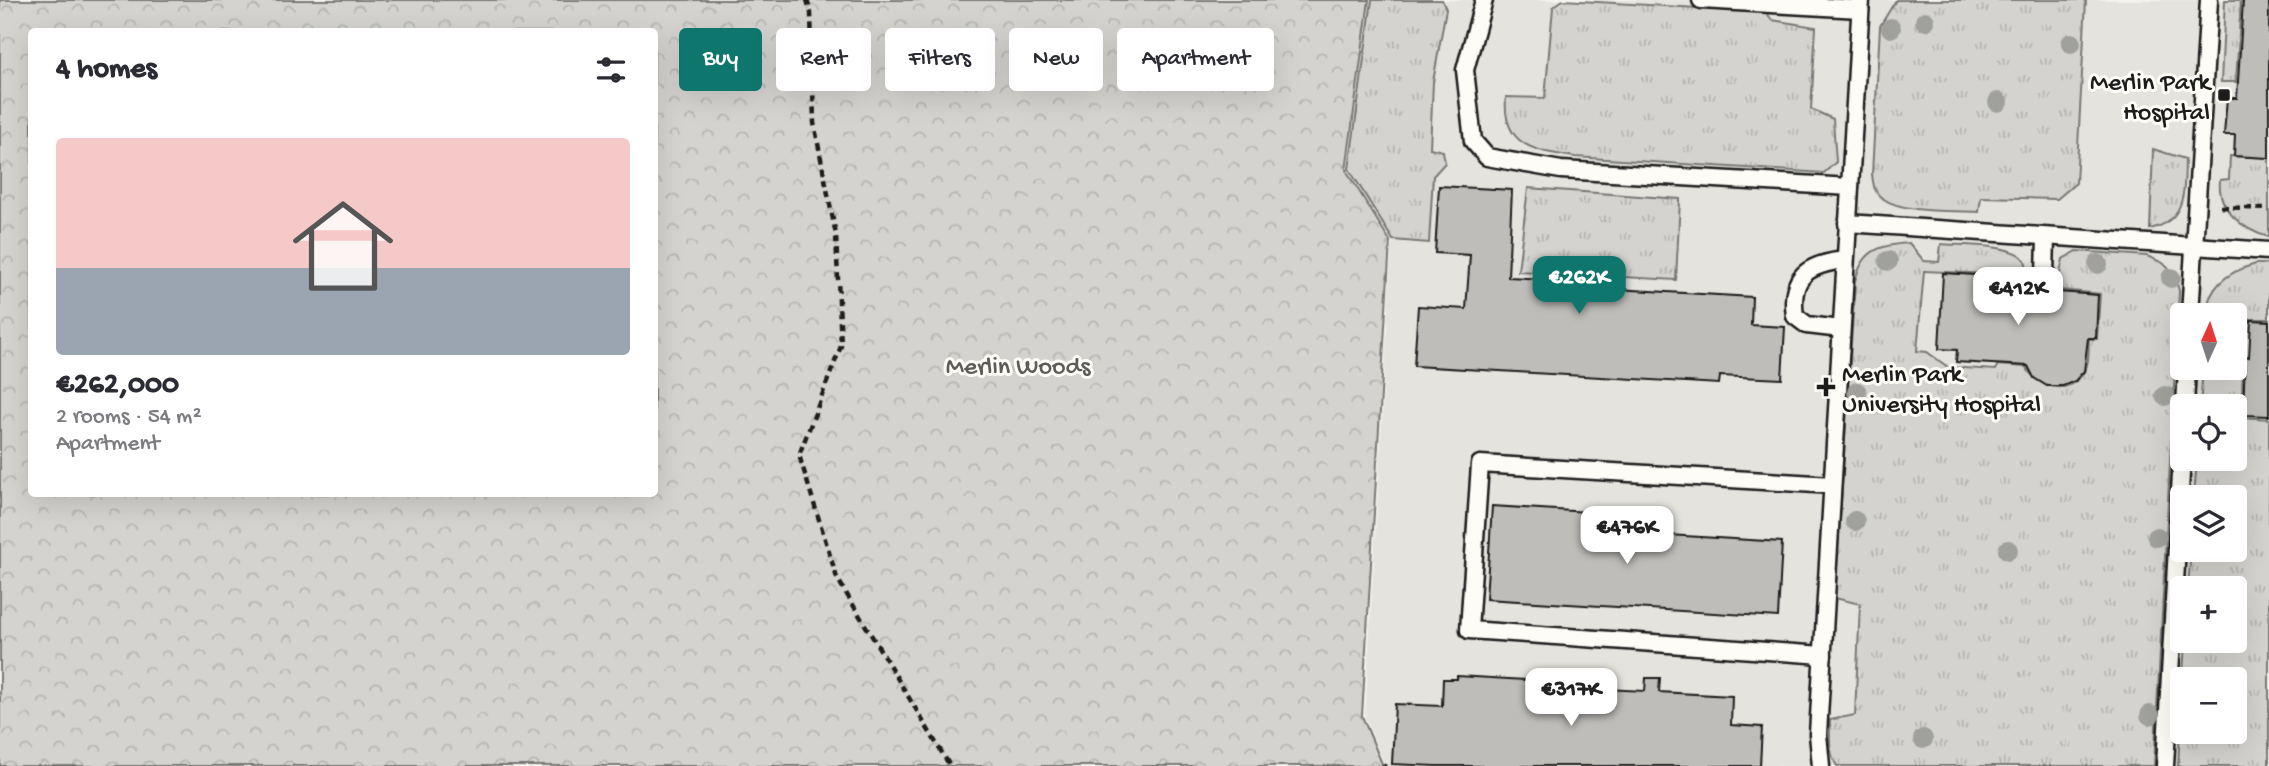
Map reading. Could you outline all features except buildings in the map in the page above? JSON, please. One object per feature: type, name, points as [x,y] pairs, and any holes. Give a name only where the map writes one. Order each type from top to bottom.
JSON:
[{"type":"lane","points":[[1484,0],[1465,70],[1473,141],[1487,158],[1561,170],[1850,187]]},
{"type":"lane","points":[[1701,0],[1860,5],[1818,734],[1821,766]]},
{"type":"lane","points":[[2191,303],[2209,0]]},
{"type":"lane","points":[[1847,223],[2269,251]]},
{"type":"lane","points":[[2045,276],[2046,237]]},
{"type":"lane","points":[[1841,329],[1807,325],[1795,316],[1793,303],[1797,284],[1805,271],[1822,263],[1845,260]]},
{"type":"lane","points":[[1823,655],[1469,630],[1480,464],[1832,485]]},
{"type":"lane","points":[[2165,766],[2181,471]]},
{"type":"path","points":[[807,0],[811,13],[814,123],[836,235],[841,346],[799,455],[837,578],[950,766]]},
{"type":"path","points":[[2196,206],[2269,209]]},
{"type":"shaded area","name":"Merlin Park University Hospital","points":[[1369,0],[2269,0],[2269,766],[1385,766],[1365,717],[1392,242],[1347,170]]},
{"type":"green space","name":"Merlin Woods","points":[[0,0],[1369,0],[1346,170],[1390,241],[1362,716],[1383,766],[0,766]]},
{"type":"green space","points":[[1372,0],[1442,0],[1446,9],[1433,82],[1430,148],[1443,151],[1445,163],[1433,176],[1429,243],[1393,240],[1349,169]]},
{"type":"green space","points":[[1563,0],[1766,12],[1772,20],[1816,27],[1811,109],[1833,119],[1836,162],[1824,173],[1575,157],[1546,152],[1524,143],[1515,136],[1509,126],[1506,97],[1545,98],[1553,7]]},
{"type":"green space","points":[[1896,0],[2086,0],[2076,183],[2057,199],[1981,197],[1979,212],[1915,209],[1891,203],[1879,196],[1874,188],[1872,174],[1880,26]]},
{"type":"green space","points":[[2225,0],[2241,0],[2236,82],[2221,82]]},
{"type":"green space","points":[[2153,149],[2185,159],[2183,192],[2177,211],[2162,225],[2150,229]]},
{"type":"green space","points":[[2230,156],[2269,158],[2269,237],[2241,224],[2227,209],[2220,190],[2220,180],[2229,179]]},
{"type":"green space","points":[[1528,188],[1680,199],[1676,280],[1518,271]]},
{"type":"green space","points":[[1909,243],[1924,261],[1939,262],[1941,244],[1999,248],[2020,255],[2027,267],[2025,288],[1992,286],[1991,274],[1924,271],[1917,351],[1927,352],[1948,367],[1996,370],[1997,365],[2026,367],[2038,380],[2054,387],[2070,385],[2078,380],[2087,364],[2089,339],[2097,339],[2100,294],[2061,290],[2058,282],[2063,259],[2077,251],[2147,256],[2163,263],[2175,275],[2179,291],[2178,303],[2170,303],[2170,380],[2174,380],[2174,394],[2170,394],[2170,462],[2154,766],[1837,766],[1834,761],[1830,744],[1830,720],[1855,715],[1860,604],[1835,598],[1855,281],[1868,256],[1889,245]]},
{"type":"green space","points":[[2256,264],[2269,264],[2269,319],[2247,319],[2247,303],[2209,303],[2222,281],[2237,271]]},
{"type":"green space","points":[[2202,380],[2243,380],[2242,394],[2201,394]]},
{"type":"green space","points":[[2247,417],[2269,419],[2269,766],[2178,766],[2179,744],[2247,744],[2247,667],[2184,667],[2184,653],[2247,653],[2247,576],[2189,576],[2190,562],[2247,562],[2247,485],[2195,485],[2196,471],[2247,471]]},
{"type":"place","name":"Merlin Park Hospital","points":[[2224,95]]},
{"type":"place","name":"Merlin Park University Hospital","points":[[1826,387]]}]
